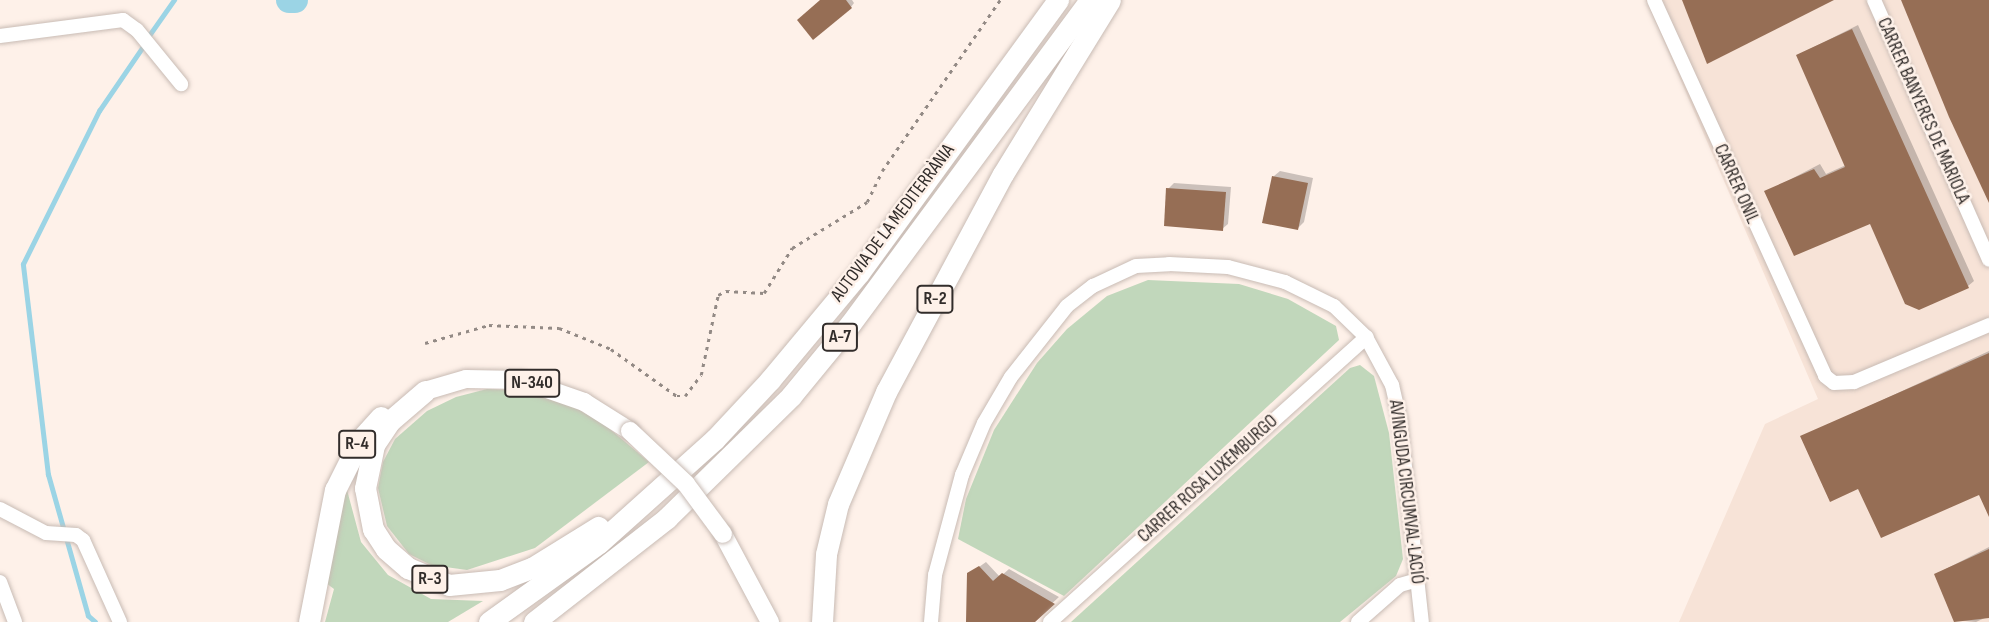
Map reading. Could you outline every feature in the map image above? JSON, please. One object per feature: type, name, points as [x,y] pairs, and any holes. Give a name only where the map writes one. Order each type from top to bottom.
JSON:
[{"type":"highway","name":"AUTOVIA DE LA MEDITERRÀNIA","points":[[489,622],[599,543],[646,502],[770,380],[859,273],[1058,0]]},
{"type":"highway","name":"AUTOVIA DE LA MEDITERRÀNIA","points":[[534,622],[667,519],[791,396],[859,312],[1090,0]]},
{"type":"highway","name":"R-2","points":[[821,622],[826,554],[838,505],[869,428],[1003,174],[1110,0]]},
{"type":"highway","name":"R-3","points":[[425,391],[390,421],[374,445],[365,488],[366,511],[386,549],[427,579],[469,586],[500,580],[532,568],[616,514],[646,502]]},
{"type":"highway","name":"R-4","points":[[309,622],[335,490],[345,466],[383,415],[402,400],[425,391]]},
{"type":"main road","name":"N-340","points":[[425,391],[466,379],[521,380],[584,401],[630,431],[686,484],[723,534],[770,622]]},
{"type":"street","name":"CARRER ONIL","points":[[1654,0],[1818,369],[1834,383],[1854,382],[1989,325]]},
{"type":"street","name":"CARRER BANYERES DE MARIOLA","points":[[1874,0],[1989,260]]},
{"type":"street","points":[[0,36],[123,20],[137,30],[181,84]]},
{"type":"street","name":"AVINGUDA CIRCUMVAL·LACIÓ","points":[[931,622],[935,575],[946,532],[984,423],[1041,335],[1093,286],[1136,266],[1228,267],[1310,293],[1353,320],[1366,337],[1392,385],[1400,421],[1422,622]]},
{"type":"street","name":"CARRER ROSA LUXEMBURGO","points":[[1050,622],[1366,337]]},
{"type":"street","points":[[0,509],[46,533],[76,535],[83,540],[120,622]]},
{"type":"street","points":[[1358,622],[1401,585],[1417,580]]},
{"type":"street","points":[[0,582],[15,622]]},
{"type":"path","points":[[425,343],[489,325],[559,328],[611,349],[677,396],[685,396],[701,375],[718,295],[726,291],[764,293],[792,248],[867,202],[882,171],[1000,0]]},
{"type":"shaded area","points":[[1646,0],[1989,0],[1989,622],[1679,622],[1765,424],[1818,399]]},
{"type":"green space","points":[[1148,280],[1239,284],[1288,299],[1336,326],[1339,340],[1064,596],[958,539],[966,499],[994,430],[1037,363],[1067,329],[1107,296]]},
{"type":"green space","points":[[1360,365],[1374,376],[1389,433],[1403,559],[1396,576],[1340,622],[1071,622],[1350,368]]},
{"type":"green space","points":[[487,389],[535,391],[565,402],[604,424],[649,462],[535,548],[467,570],[431,565],[409,554],[387,526],[378,488],[383,462],[395,439],[427,411],[456,397]]},
{"type":"green space","points":[[347,490],[361,542],[388,575],[431,599],[483,601],[448,622],[325,622],[334,589],[326,583],[336,524]]},
{"type":"building","points":[[820,0],[846,0],[852,8],[813,40],[797,20]]},
{"type":"building","points":[[1682,0],[1834,0],[1707,64]]},
{"type":"building","points":[[1901,0],[1989,0],[1989,203],[1949,117]]},
{"type":"building","points":[[1852,29],[1969,288],[1919,310],[1905,304],[1870,224],[1794,256],[1764,191],[1814,169],[1820,178],[1845,167],[1796,55]]},
{"type":"building","points":[[1272,176],[1308,183],[1298,230],[1262,223]]},
{"type":"building","points":[[1166,188],[1226,192],[1223,231],[1164,226]]},
{"type":"building","points":[[1989,353],[1989,517],[1979,495],[1881,538],[1858,489],[1830,502],[1800,436]]},
{"type":"building","points":[[1989,549],[1989,618],[1954,622],[1934,574]]},
{"type":"building","points":[[979,566],[993,581],[1002,573],[1055,604],[1035,622],[966,622],[967,573]]},
{"type":"waterway","points":[[148,37],[174,0]]},
{"type":"waterway","points":[[289,0],[295,0]]},
{"type":"waterway","points":[[95,622],[88,616],[48,475],[23,264],[99,111],[144,45]]}]
